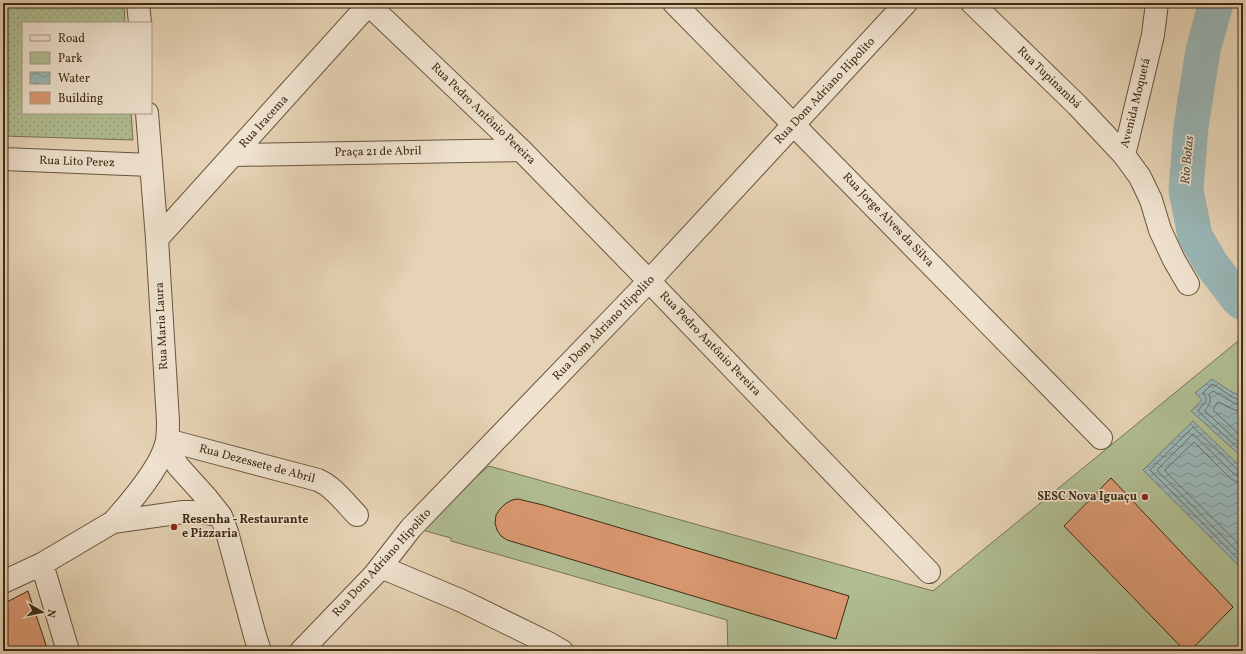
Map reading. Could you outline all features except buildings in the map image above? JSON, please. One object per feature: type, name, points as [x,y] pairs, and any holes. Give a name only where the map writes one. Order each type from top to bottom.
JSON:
[{"type":"street","points":[[138,3],[140,22]]},
{"type":"street","name":"Rua Jorge Alves da Silva","points":[[674,3],[1101,438]]},
{"type":"street","name":"Rua Dom Adriano Hipolito","points":[[301,651],[375,574],[412,528],[649,281],[906,3]]},
{"type":"street","name":"Rua Tupinambá","points":[[972,3],[1077,105],[1124,155]]},
{"type":"street","name":"Avenida Moquetá","points":[[1157,3],[1153,35],[1124,155],[1140,177],[1151,200],[1160,230],[1174,260],[1188,284]]},
{"type":"street","name":"Rua Pedro Antônio Pereira","points":[[368,4],[521,150],[929,572]]},
{"type":"street","name":"Rua Iracema","points":[[157,240],[368,4]]},
{"type":"street","name":"Rua Maria Laura","points":[[113,522],[132,501],[163,454],[168,440],[157,240],[147,114]]},
{"type":"street","name":"Praça 21 de Abril","points":[[234,155],[521,150]]},
{"type":"street","name":"Rua Lito Perez","points":[[3,159],[151,165]]},
{"type":"street","points":[[168,440],[173,458],[178,466],[221,516],[227,532],[260,651]]},
{"type":"street","name":"Rua Dezessete de Abril","points":[[168,440],[318,480],[334,491],[357,515]]},
{"type":"street","points":[[3,582],[42,564],[113,522],[184,512],[203,512],[221,516]]},
{"type":"street","points":[[42,564],[68,651]]},
{"type":"street","points":[[381,567],[462,601],[562,651]]},
{"type":"green space","points":[[124,6],[125,22],[22,22],[22,114],[131,114],[133,140],[3,136],[3,7]]},
{"type":"green space","name":"SESC Nova Iguaçu","points":[[1243,337],[1243,651],[728,651],[727,620],[451,541],[451,538],[415,528],[489,466],[933,591]]},
{"type":"water","points":[[1212,379],[1230,391],[1243,397],[1243,458],[1191,411],[1202,400],[1195,393]]},
{"type":"water","points":[[1193,421],[1243,469],[1243,570],[1143,470]]},
{"type":"waterway","name":"Rio Botas","points":[[1216,3],[1203,50],[1191,127],[1186,190],[1195,236],[1212,265],[1238,299],[1243,303]]},
{"type":"place","name":"SESC Nova Iguaçu","points":[[1145,497]]},
{"type":"place","name":"Resenha - Restaurante e Pizzaria","points":[[174,527]]}]
